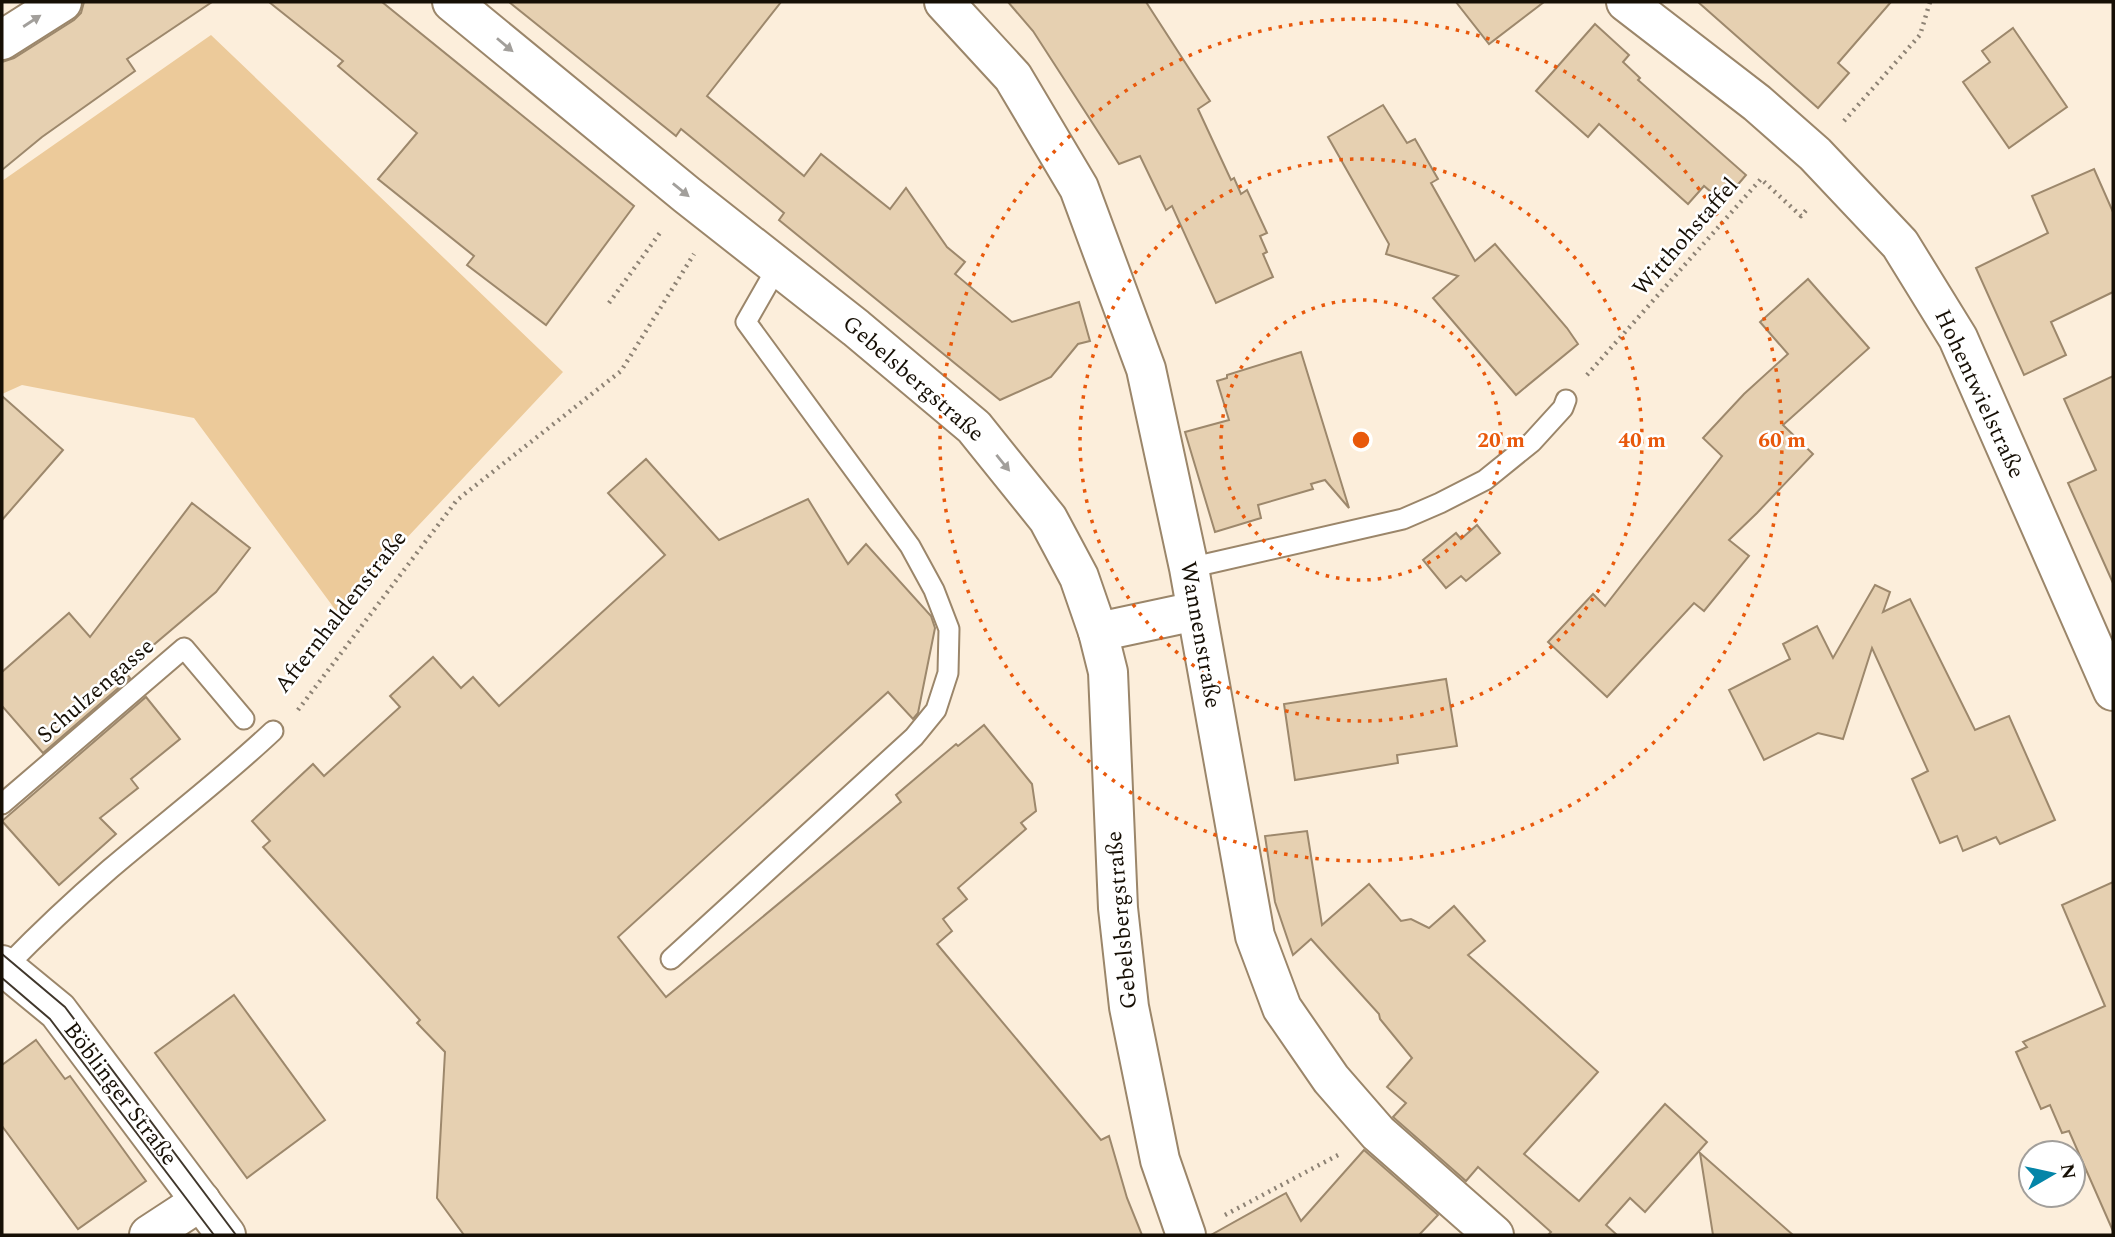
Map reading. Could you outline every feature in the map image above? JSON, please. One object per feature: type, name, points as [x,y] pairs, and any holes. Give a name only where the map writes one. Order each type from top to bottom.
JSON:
[{"type":"street","points":[[2,40],[62,2]]},
{"type":"street","name":"Gebelsbergstraße","points":[[452,2],[974,427],[1048,519],[1079,577],[1098,632],[1108,672],[1118,908],[1129,1007],[1160,1160],[1186,1235]]},
{"type":"street","name":"Wannenstraße","points":[[944,2],[1013,77],[1079,188],[1146,369],[1189,568],[1255,936],[1282,1008],[1331,1079],[1378,1133],[1494,1235]]},
{"type":"street","name":"Hohentwielstraße","points":[[1626,2],[1757,103],[1838,177],[1900,244],[1958,338],[2113,691]]},
{"type":"street","points":[[1098,632],[1196,611]]},
{"type":"street","name":"Böblinger Straße","points":[[3,966],[58,1011],[226,1235]]},
{"type":"street","points":[[149,1235],[201,1200]]},
{"type":"lane","points":[[671,959],[914,737],[936,710],[948,673],[949,629],[934,590],[910,546],[746,322],[778,266]]},
{"type":"lane","points":[[1189,568],[1403,519],[1440,503],[1485,480],[1532,442],[1563,408],[1566,400]]},
{"type":"lane","name":"Schulzengasse","points":[[2,804],[184,648],[244,719]]},
{"type":"lane","points":[[3,966],[81,895],[273,731]]},
{"type":"path","points":[[1839,127],[1920,35],[1930,2]]},
{"type":"path","name":"Witthohstaffel","points":[[1566,400],[1761,179],[1801,216],[1838,177]]},
{"type":"path","points":[[609,303],[687,195]]},
{"type":"path","name":"Afternhaldenstraße","points":[[273,731],[303,706],[457,500],[621,371],[717,218]]},
{"type":"path","points":[[1223,1216],[1378,1133]]},
{"type":"shaded area","points":[[211,35],[563,372],[337,612],[194,418],[22,385],[2,394],[2,181]]},
{"type":"building","points":[[84,2],[212,2],[127,59],[135,71],[42,137],[2,170],[2,62],[14,58],[74,20],[81,13]]},
{"type":"building","points":[[269,2],[382,2],[634,206],[546,325],[467,265],[474,256],[378,179],[417,133],[338,66],[343,61]]},
{"type":"building","points":[[509,2],[781,2],[707,96],[804,176],[821,154],[890,209],[906,188],[947,247],[965,262],[955,274],[1012,322],[1079,302],[1090,341],[1078,344],[1051,377],[1000,400],[779,220],[784,213],[681,129],[676,136]]},
{"type":"building","points":[[1008,2],[1146,2],[1210,101],[1198,109],[1231,180],[1234,178],[1241,194],[1247,190],[1267,233],[1260,236],[1267,252],[1263,254],[1273,277],[1216,303],[1172,206],[1166,210],[1140,156],[1119,164],[1033,31]]},
{"type":"building","points":[[1456,2],[1544,2],[1489,44]]},
{"type":"building","points":[[1698,2],[1891,2],[1838,63],[1849,73],[1818,108]]},
{"type":"building","points":[[1595,24],[1629,55],[1623,62],[1640,78],[1638,80],[1746,175],[1723,202],[1704,186],[1688,204],[1599,124],[1588,137],[1536,91]]},
{"type":"building","points":[[2013,28],[2067,107],[2009,148],[1963,82],[1990,62],[1982,51]]},
{"type":"building","points":[[1383,105],[1407,143],[1415,139],[1438,179],[1431,183],[1475,261],[1495,244],[1578,344],[1516,395],[1433,298],[1458,276],[1386,254],[1389,244],[1328,137]]},
{"type":"building","points":[[2094,169],[2113,212],[2113,292],[2051,322],[2066,355],[2024,375],[1976,268],[2048,233],[2032,196]]},
{"type":"building","points":[[1808,279],[1869,348],[1783,425],[1813,454],[1729,540],[1749,556],[1704,611],[1694,603],[1607,697],[1548,642],[1593,594],[1605,606],[1722,456],[1703,438],[1744,394],[1788,354],[1760,322]]},
{"type":"building","points":[[1301,352],[1349,508],[1325,480],[1311,484],[1313,489],[1258,505],[1261,518],[1215,532],[1185,432],[1229,420],[1217,381],[1227,378],[1227,375]]},
{"type":"building","points":[[2113,376],[2113,583],[2068,483],[2096,470],[2064,399]]},
{"type":"building","points":[[2,396],[63,450],[2,520]]},
{"type":"building","points":[[646,459],[719,540],[808,499],[848,564],[866,544],[931,616],[935,628],[918,713],[913,719],[888,692],[618,937],[666,997],[901,802],[896,795],[956,744],[958,746],[984,725],[1032,784],[1036,811],[1021,823],[1026,829],[958,888],[967,899],[943,919],[952,931],[937,944],[1101,1140],[1109,1136],[1127,1198],[1142,1235],[464,1235],[437,1198],[445,1052],[417,1023],[420,1020],[263,847],[270,841],[252,821],[313,764],[324,776],[400,707],[390,696],[433,657],[461,688],[473,677],[499,706],[665,555],[608,493]]},
{"type":"building","points":[[192,503],[250,548],[216,592],[124,670],[130,678],[43,753],[2,706],[2,672],[69,613],[90,637]]},
{"type":"building","points":[[1477,525],[1500,553],[1466,581],[1461,576],[1446,588],[1423,560],[1456,533],[1461,539]]},
{"type":"building","points":[[1875,585],[1890,592],[1883,612],[1910,599],[1975,730],[2009,716],[2055,820],[2000,844],[1996,837],[1963,851],[1957,836],[1940,843],[1912,779],[1928,771],[1872,648],[1843,739],[1818,733],[1764,760],[1729,690],[1790,659],[1783,644],[1817,626],[1833,658]]},
{"type":"building","points":[[1446,679],[1457,746],[1397,755],[1398,763],[1295,780],[1284,704]]},
{"type":"building","points":[[146,697],[180,739],[131,779],[138,788],[100,818],[116,834],[59,885],[2,821]]},
{"type":"building","points":[[1307,831],[1322,925],[1369,884],[1401,921],[1411,919],[1429,928],[1454,906],[1485,941],[1468,955],[1598,1072],[1524,1154],[1579,1201],[1665,1104],[1707,1142],[1645,1212],[1630,1198],[1606,1225],[1617,1235],[1548,1235],[1551,1232],[1478,1167],[1466,1181],[1393,1117],[1406,1103],[1387,1087],[1412,1058],[1380,1019],[1379,1014],[1311,939],[1293,955],[1275,902],[1265,836]]},
{"type":"building","points":[[2113,882],[2113,1231],[2087,1172],[2087,1139],[2073,1139],[2069,1131],[2062,1133],[2050,1105],[2041,1109],[2016,1052],[2027,1047],[2023,1042],[2105,1006],[2062,905]]},
{"type":"building","points":[[234,995],[325,1120],[247,1178],[155,1053]]},
{"type":"building","points":[[36,1040],[65,1079],[70,1076],[146,1181],[78,1229],[2,1126],[2,1065]]},
{"type":"building","points":[[1364,1150],[1438,1215],[1419,1235],[1211,1235],[1286,1193],[1301,1221]]},
{"type":"building","points":[[1700,1153],[1793,1235],[1713,1235]]},
{"type":"tram line","points":[[2,954],[65,1007],[236,1235]]},
{"type":"tram line","points":[[2,978],[50,1019],[214,1235]]}]
